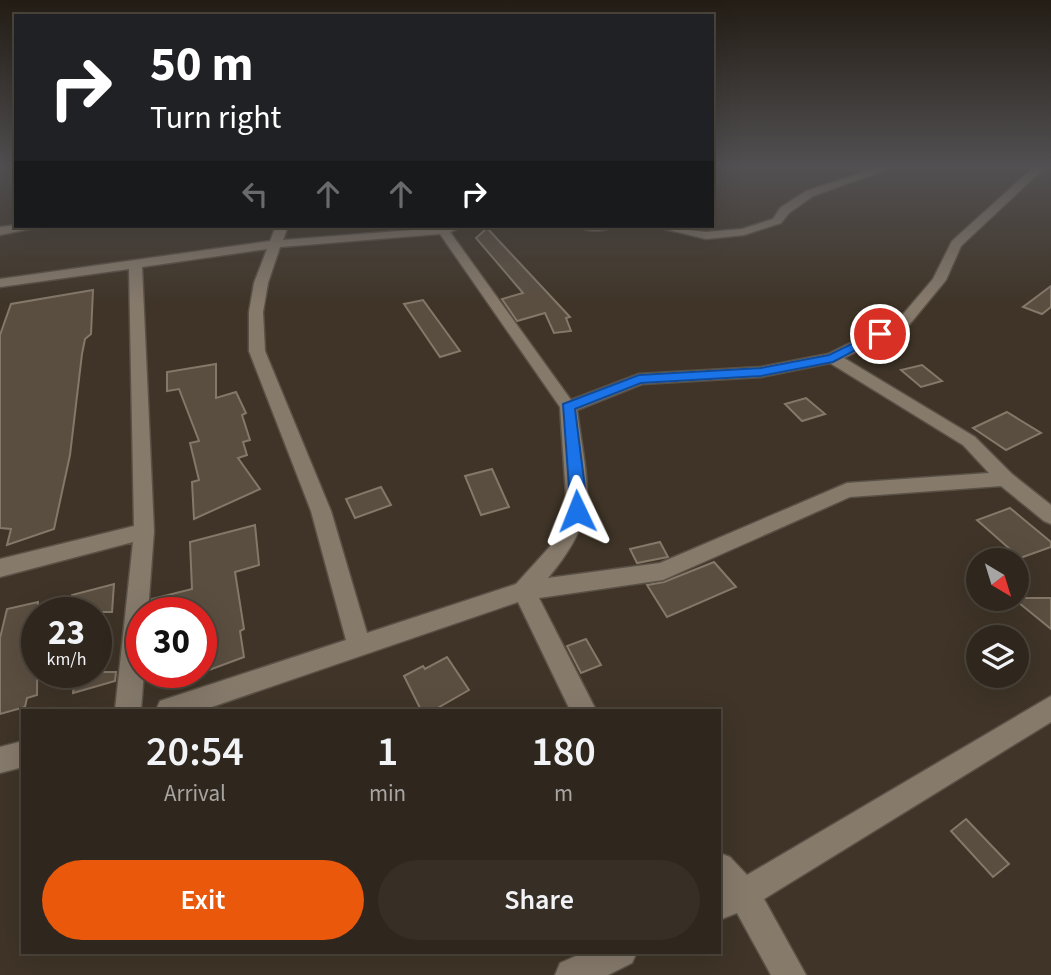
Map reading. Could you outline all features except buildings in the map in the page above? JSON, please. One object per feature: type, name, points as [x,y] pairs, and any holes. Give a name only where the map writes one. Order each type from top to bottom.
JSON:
[{"type":"street","points":[[666,228],[696,236],[734,237],[777,221],[781,214]]},
{"type":"street","points":[[568,407],[639,379],[761,372],[833,358],[904,323],[939,280],[956,244],[989,214]]},
{"type":"street","points":[[0,231],[23,228]]},
{"type":"street","points":[[281,228],[261,283],[256,312],[257,351],[321,511],[359,645]]},
{"type":"street","points":[[0,283],[274,244],[451,228],[568,407],[578,496],[577,511],[564,545],[524,591]]},
{"type":"street","points":[[128,709],[144,531],[135,265]]},
{"type":"street","points":[[833,358],[969,442],[1005,478],[1051,516]]},
{"type":"street","points":[[172,709],[524,591],[663,571],[847,491],[1005,478]]},
{"type":"street","points":[[0,568],[144,531]]},
{"type":"street","points":[[524,591],[583,709]]},
{"type":"street","points":[[731,900],[1051,708]]},
{"type":"street","points":[[0,760],[21,755]]},
{"type":"street","points":[[721,873],[731,900],[789,975]]},
{"type":"street","points":[[572,975],[617,954]]},
{"type":"route","points":[[577,511],[578,496],[568,407],[639,379],[761,372],[833,358],[880,334]]}]
